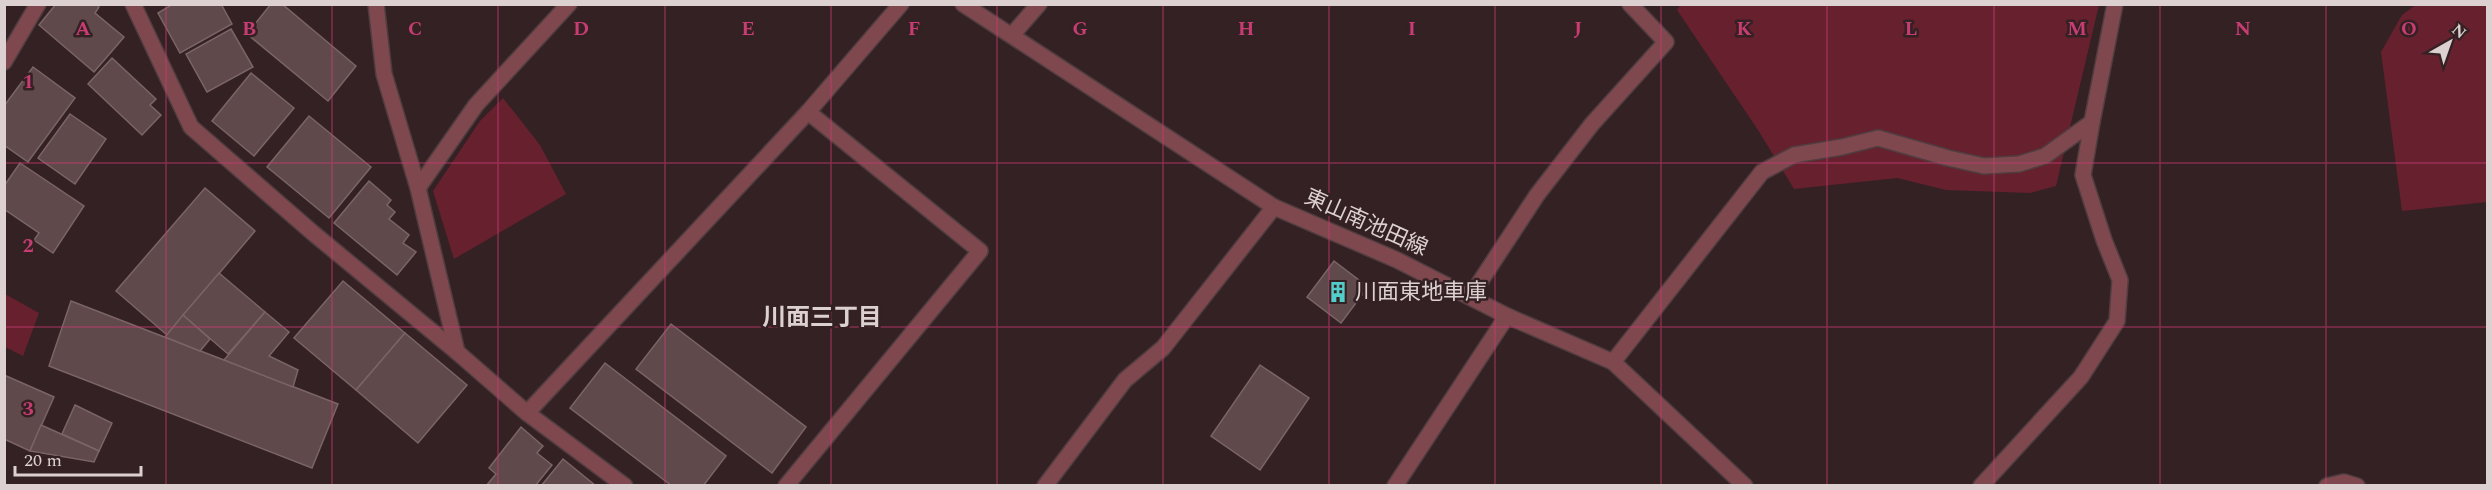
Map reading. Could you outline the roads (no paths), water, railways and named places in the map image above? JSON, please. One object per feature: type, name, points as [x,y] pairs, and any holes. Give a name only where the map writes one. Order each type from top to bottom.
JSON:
[{"type":"street","points":[[4,62],[38,4]]},
{"type":"street","points":[[133,4],[191,127],[527,413],[625,486]]},
{"type":"street","points":[[376,4],[384,74],[418,188],[457,352]]},
{"type":"street","points":[[418,188],[476,105],[569,4]]},
{"type":"street","points":[[527,413],[808,112],[901,4]]},
{"type":"street","name":"東山南池田線","points":[[963,4],[1274,207],[1397,260],[1507,316],[1613,362],[1745,486]]},
{"type":"street","points":[[1012,35],[1039,4]]},
{"type":"street","points":[[1470,297],[1537,195],[1592,124],[1666,42],[1629,4]]},
{"type":"street","points":[[1981,486],[2082,377],[2117,321],[2120,280],[2083,175],[2115,4]]},
{"type":"street","points":[[786,486],[980,251],[808,112]]},
{"type":"street","points":[[1613,362],[1762,172],[1794,155],[1878,138],[1984,166],[2019,164],[2045,156],[2092,122]]},
{"type":"street","points":[[1045,486],[1125,380],[1163,348],[1274,207]]},
{"type":"street","points":[[1395,486],[1507,316]]},
{"type":"street","points":[[2328,486],[2344,482],[2357,486]]},
{"type":"place","name":"川面東地車庫","points":[[1338,292]]},
{"type":"district","name":"川面三丁目","points":[[822,318]]}]
